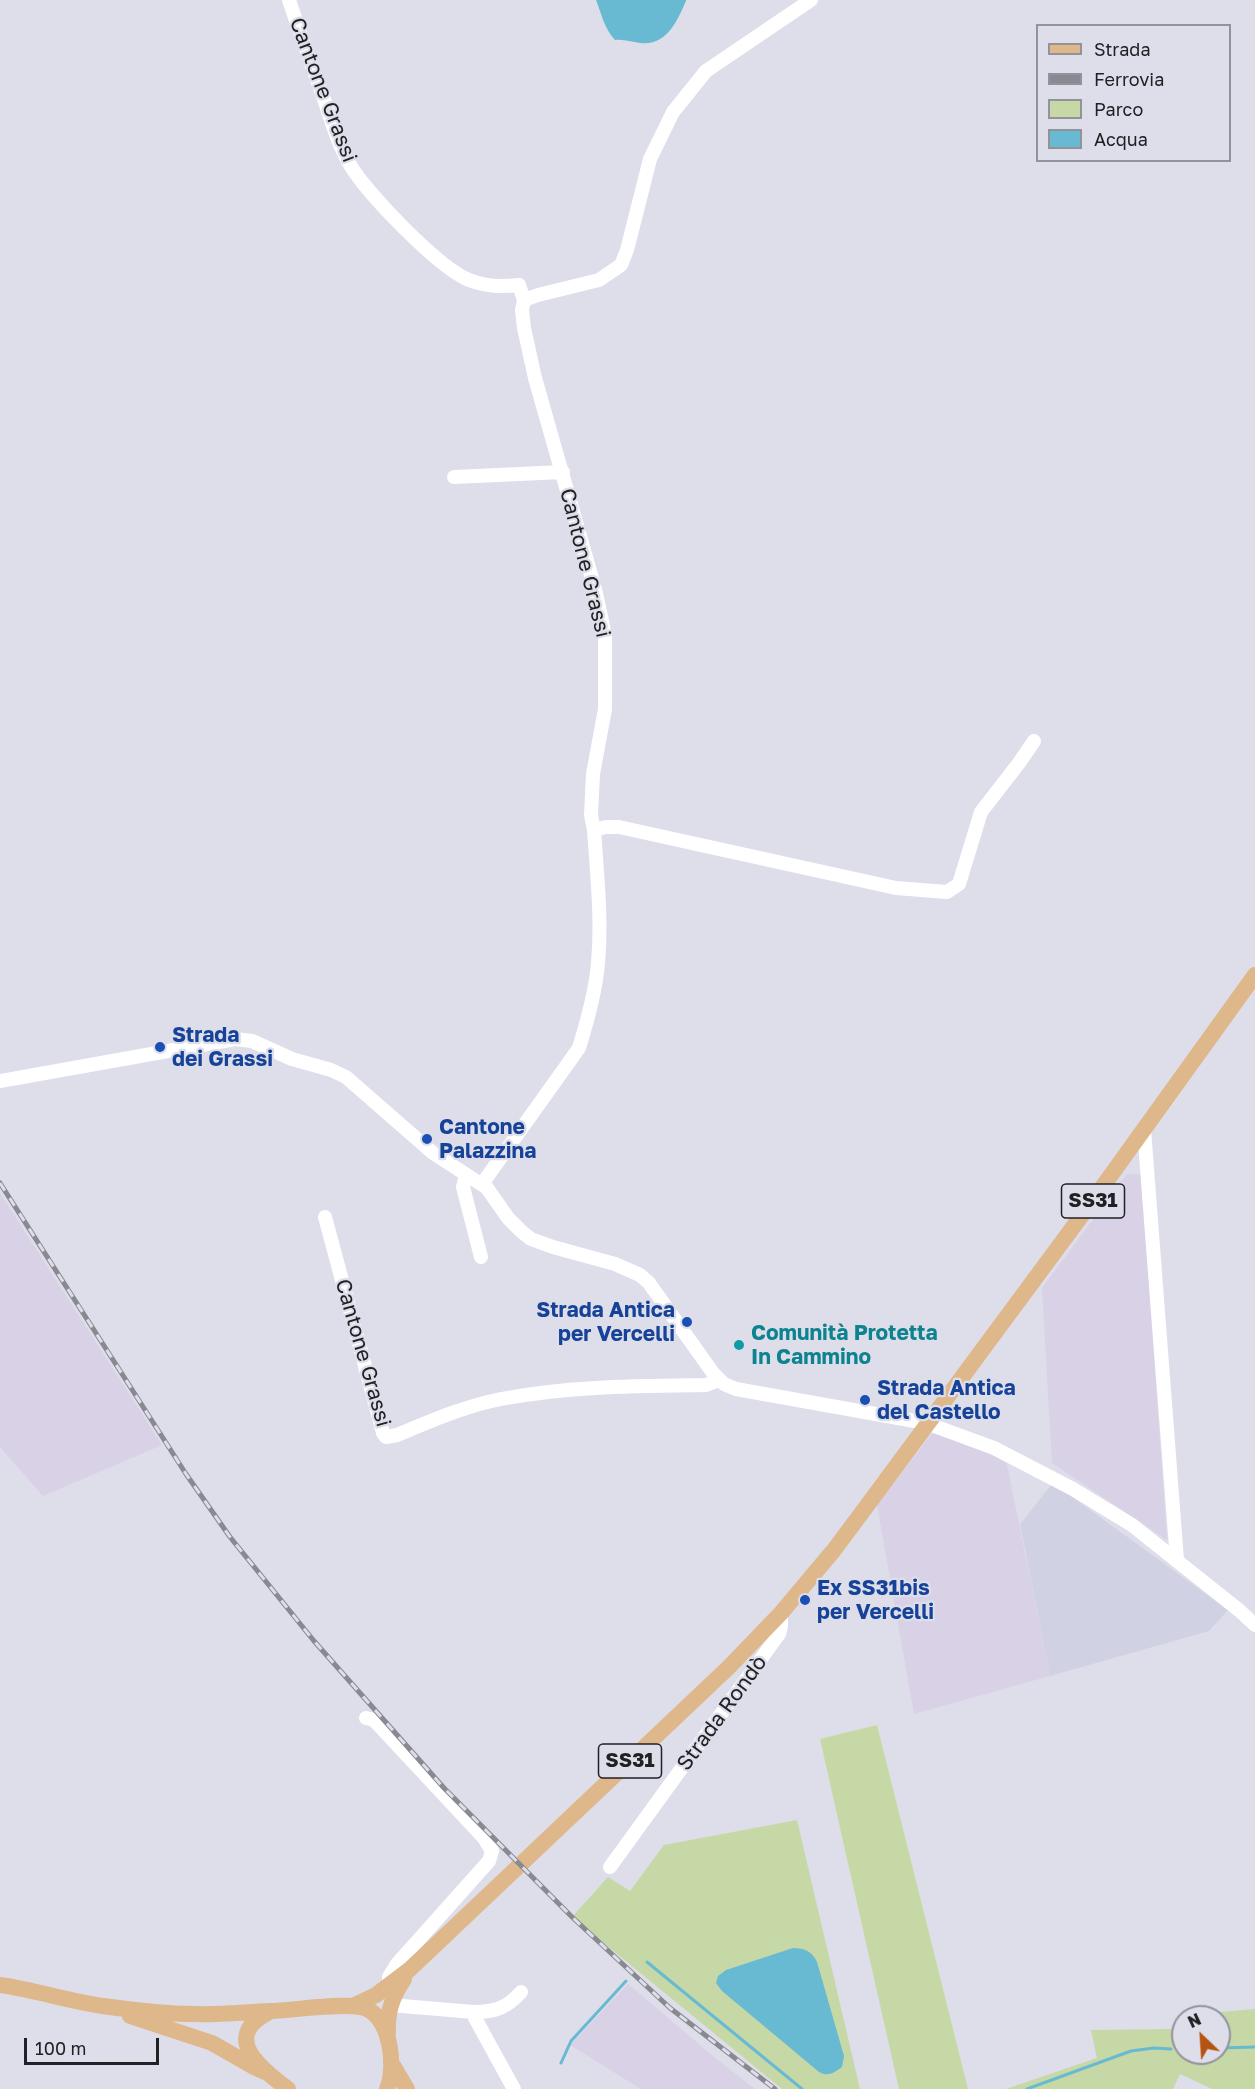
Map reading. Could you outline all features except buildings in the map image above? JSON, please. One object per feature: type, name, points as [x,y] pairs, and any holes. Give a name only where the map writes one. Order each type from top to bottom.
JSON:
[{"type":"main road","name":"SS31","points":[[388,2037],[390,1997],[410,1970],[729,1667],[781,1613],[834,1550],[1088,1207],[1255,975]]},
{"type":"main road","points":[[0,1985],[100,2006],[212,2043],[265,2072],[288,2089]]},
{"type":"main road","name":"SS31","points":[[355,2005],[390,1997]]},
{"type":"main road","points":[[100,2006],[194,2014],[355,2005],[368,2008],[384,2026],[388,2037],[391,2079],[387,2089]]},
{"type":"main road","points":[[265,2072],[249,2053],[246,2039],[256,2018],[270,2011]]},
{"type":"main road","points":[[390,2061],[407,2089]]},
{"type":"street","name":"Cantone Grassi","points":[[289,0],[339,142],[350,165],[368,190],[421,244],[452,271],[483,284],[519,285],[524,300],[522,310],[535,378],[595,589],[605,635],[605,709],[593,774],[591,815],[600,926],[598,965],[579,1048],[482,1184]]},
{"type":"street","points":[[524,300],[599,280],[621,265],[627,250],[650,159],[673,112],[706,71],[811,0]]},
{"type":"street","points":[[454,477],[563,472]]},
{"type":"street","points":[[594,830],[606,826],[619,827],[896,888],[947,892],[959,884],[981,812],[1034,741]]},
{"type":"street","points":[[0,1081],[235,1039],[244,1039],[292,1059],[331,1070],[346,1077],[433,1153],[482,1184],[492,1193],[515,1226],[531,1239],[615,1264],[640,1275],[649,1283],[719,1380],[736,1389],[926,1424],[994,1448],[1073,1489],[1132,1525],[1255,1625]]},
{"type":"street","points":[[1144,1129],[1176,1560]]},
{"type":"street","points":[[466,1175],[462,1187],[481,1257]]},
{"type":"street","name":"Cantone Grassi","points":[[325,1217],[383,1433],[386,1437],[500,1399],[571,1389],[706,1385],[719,1380]]},
{"type":"street","name":"Strada Rondò","points":[[610,1867],[779,1634],[782,1626],[781,1613]]},
{"type":"street","points":[[366,1718],[374,1720],[484,1838],[492,1851],[489,1861],[397,1964],[389,1977],[390,1997],[474,2012],[490,2012],[503,2008],[521,1992]]},
{"type":"street","points":[[474,2012],[475,2018],[513,2086]]},
{"type":"shaded area","points":[[1127,1174],[1141,1174],[1167,1540],[1052,1463],[1042,1288]]},
{"type":"shaded area","points":[[0,1193],[162,1445],[43,1496],[0,1447]]},
{"type":"shaded area","points":[[933,1432],[1006,1460],[1050,1676],[914,1714],[877,1505]]},
{"type":"shaded area","points":[[1053,1483],[1228,1610],[1209,1631],[1050,1676],[1020,1524]]},
{"type":"shaded area","points":[[628,1984],[755,2089],[641,2089],[570,2045]]},
{"type":"green space","points":[[877,1725],[968,2089],[899,2089],[820,1739]]},
{"type":"green space","points":[[797,1820],[860,2089],[782,2089],[572,1917],[608,1877],[630,1891],[664,1845]]},
{"type":"green space","points":[[1255,2009],[1255,2089],[1212,2089],[1180,2074],[1173,2089],[1006,2089],[1097,2058],[1091,2030],[1171,2029],[1171,2065],[1231,2065],[1231,2011]]},
{"type":"water","points":[[596,0],[686,1],[670,31],[657,41],[640,43],[615,40],[606,26]]},
{"type":"water","points":[[793,1948],[807,1951],[817,1962],[844,2056],[842,2067],[831,2074],[819,2072],[722,1991],[716,1983],[718,1976],[726,1970]]},
{"type":"waterway","points":[[647,1962],[802,2089]]},
{"type":"waterway","points":[[561,2063],[571,2041],[626,1981]]},
{"type":"waterway","points":[[1231,2048],[1255,2047]]},
{"type":"waterway","points":[[1027,2089],[1131,2051],[1154,2048],[1171,2049]]},
{"type":"railway","points":[[0,1183],[186,1474],[230,1537],[314,1641],[444,1788],[572,1917],[670,2008],[775,2089]]},
{"type":"place","name":"Strada dei Grassi","points":[[160,1047]]},
{"type":"place","name":"Cantone Palazzina","points":[[427,1139]]},
{"type":"place","name":"Strada Antica per Vercelli","points":[[687,1322]]},
{"type":"place","name":"Comunità Protetta In Cammino","points":[[739,1345]]},
{"type":"place","name":"Strada Antica del Castello","points":[[865,1400]]},
{"type":"place","name":"Ex SS31bis per Vercelli","points":[[805,1600]]}]
